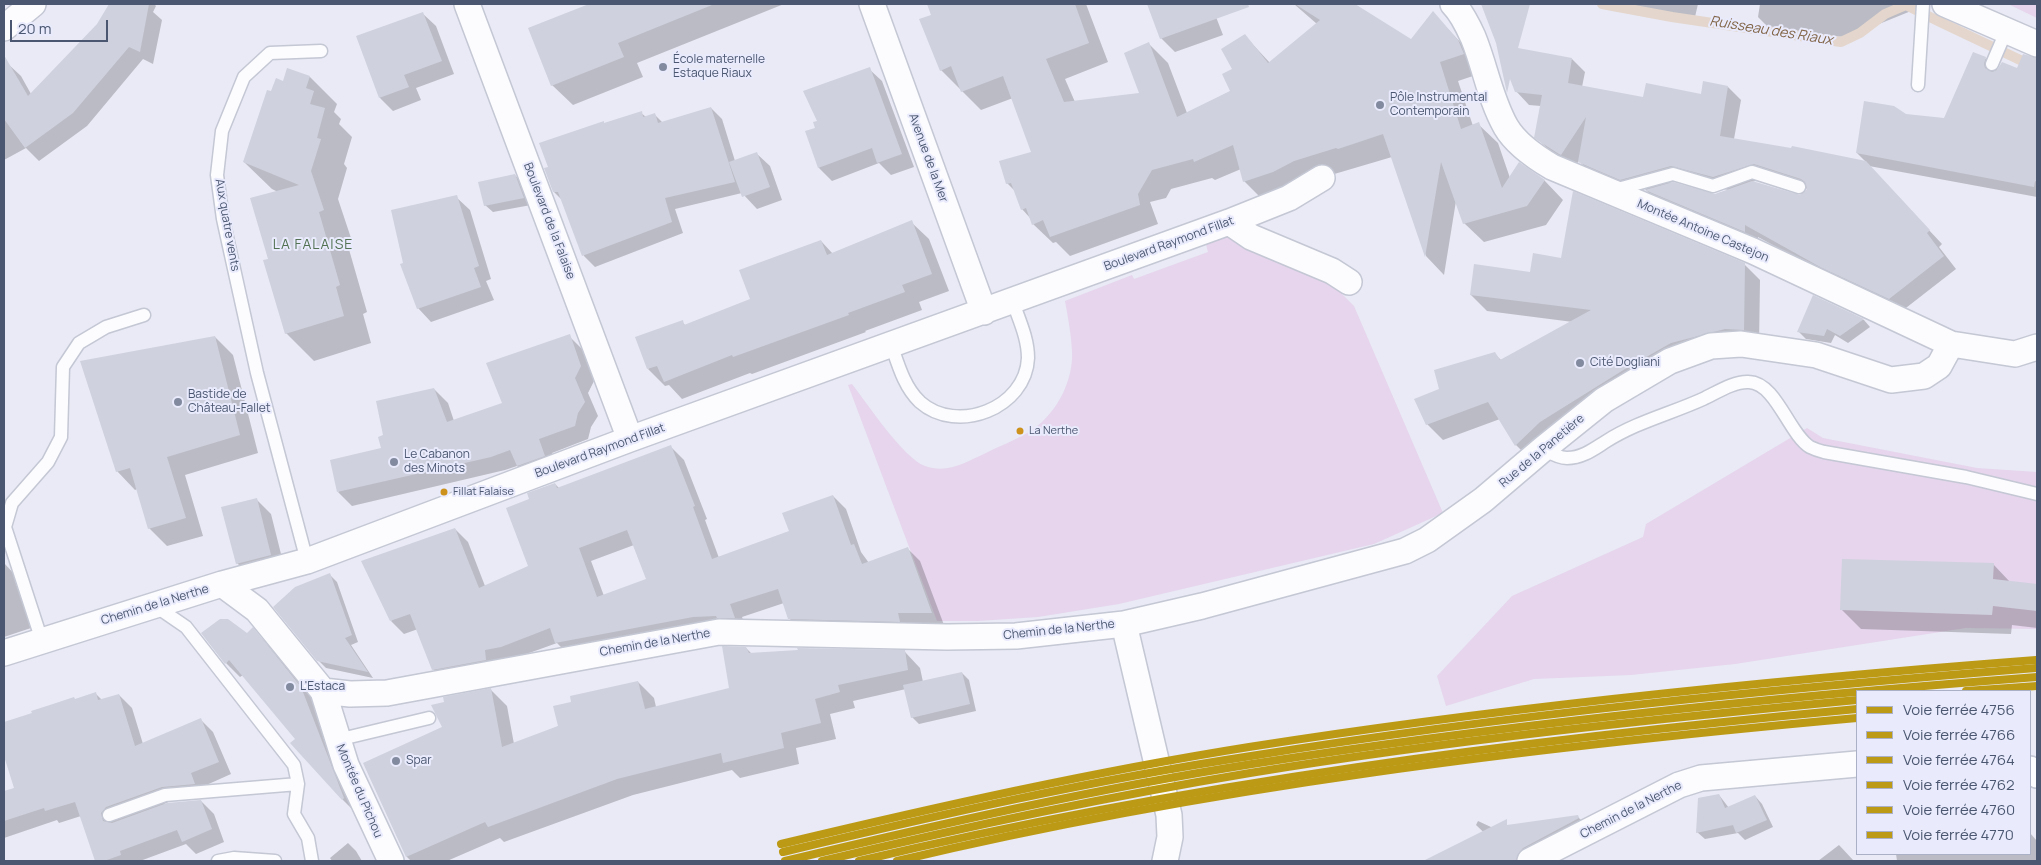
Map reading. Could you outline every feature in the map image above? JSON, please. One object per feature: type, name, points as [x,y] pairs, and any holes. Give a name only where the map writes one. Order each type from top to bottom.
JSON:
[{"type":"street","points":[[4,28],[33,4]]},
{"type":"street","name":"Boulevard de la Falaise","points":[[467,4],[630,439]]},
{"type":"street","name":"Avenue de la Mer","points":[[872,4],[984,312]]},
{"type":"street","name":"Montée Antoine Castejon","points":[[1453,4],[1468,27],[1480,54],[1498,108],[1507,128],[1534,156],[1552,167],[1753,251],[1951,344],[2015,354],[2037,348]]},
{"type":"street","points":[[1931,4],[2004,36],[2037,44]]},
{"type":"street","name":"Boulevard Raymond Fillat","points":[[222,584],[307,561],[630,439],[891,344],[1013,302],[1289,198],[1322,178]]},
{"type":"street","points":[[1229,222],[1263,243],[1332,271],[1349,282]]},
{"type":"street","name":"Rue de la Panetière","points":[[1124,624],[1212,603],[1404,551],[1427,540],[1483,500],[1604,400],[1670,361],[1711,346],[1741,344],[1816,355],[1891,380],[1924,376],[1939,366],[1951,344]]},
{"type":"street","name":"Chemin de la Nerthe","points":[[4,653],[222,584],[257,610],[323,690],[350,694],[387,692],[718,632],[947,637],[1016,636],[1124,624],[1169,815],[1170,837],[1166,861]]},
{"type":"street","name":"Montée du Pichou","points":[[323,690],[346,765],[391,861]]},
{"type":"street","name":"Chemin de la Nerthe","points":[[1530,861],[1679,785],[1701,778],[1856,764]]},
{"type":"lane","points":[[1918,85],[1921,36],[1931,4]]},
{"type":"lane","points":[[1992,64],[2004,36]]},
{"type":"lane","name":"Aux quatre vents","points":[[307,561],[257,373],[223,219],[217,175],[222,131],[244,76],[270,53],[321,51]]},
{"type":"lane","points":[[1609,191],[1673,174],[1713,186],[1752,172],[1799,187]]},
{"type":"lane","points":[[891,344],[904,378],[920,402],[943,415],[955,417],[973,416],[988,411],[1005,401],[1017,389],[1025,373],[1028,358],[1027,344],[1013,302]]},
{"type":"lane","points":[[42,641],[4,527],[12,503],[48,462],[61,437],[63,367],[79,343],[106,327],[144,315]]},
{"type":"lane","points":[[1543,449],[1555,455],[1568,458],[1586,454],[1611,438],[1646,420],[1693,404],[1736,384],[1749,382],[1760,385],[1769,394],[1802,440],[1810,447],[1824,452],[1966,477],[2037,494]]},
{"type":"lane","points":[[154,605],[186,628],[294,765],[298,784],[294,814],[308,838],[312,861]]},
{"type":"lane","points":[[337,740],[430,718]]},
{"type":"lane","points":[[109,814],[165,795],[298,784]]},
{"type":"lane","points":[[218,861],[234,858],[275,861]]},
{"type":"shaded area","points":[[2008,4],[2037,4],[2037,18]]},
{"type":"shaded area","points":[[1227,235],[1329,281],[1354,306],[1443,513],[1374,544],[1119,604],[1038,617],[978,621],[937,621],[848,385],[852,384],[896,442],[916,461],[925,466],[941,469],[957,466],[1027,433],[1046,418],[1061,398],[1070,374],[1072,362],[1071,338],[1065,301],[1132,275],[1134,279],[1208,252],[1205,241]]},
{"type":"shaded area","points":[[1807,428],[1823,438],[1977,468],[2037,472],[2037,629],[1966,628],[1735,664],[1631,675],[1534,679],[1446,706],[1437,676],[1512,596],[1643,537],[1646,524]]},
{"type":"building","points":[[109,4],[149,4],[140,52],[129,47],[73,113],[25,148],[4,119],[4,55],[28,96],[97,24]]},
{"type":"building","points":[[589,4],[712,5],[618,43],[624,57],[551,86],[528,28]]},
{"type":"building","points":[[927,4],[1075,4],[1089,43],[1046,59],[1064,102],[1139,93],[1124,53],[1149,42],[1177,117],[1230,91],[1222,74],[1232,69],[1221,49],[1245,34],[1268,63],[1320,20],[1295,4],[1355,4],[1411,39],[1433,11],[1458,40],[1464,54],[1440,62],[1461,129],[1479,122],[1502,188],[1519,162],[1545,180],[1527,206],[1463,224],[1441,162],[1425,257],[1383,134],[1294,161],[1273,172],[1243,182],[1233,145],[1194,162],[1193,159],[1152,170],[1138,194],[1140,205],[1050,237],[1043,220],[1032,225],[1026,208],[1021,210],[1011,183],[1006,184],[999,161],[1031,152],[1003,76],[961,92],[951,66],[940,71],[919,19],[931,15]]},
{"type":"building","points":[[1147,4],[1248,4],[1249,7],[1160,39]]},
{"type":"building","points":[[1481,4],[1530,4],[1518,48],[1572,58],[1568,83],[1643,97],[1646,83],[1701,94],[1703,81],[1728,86],[1720,136],[1791,148],[1792,146],[1866,161],[1930,230],[1927,233],[1944,256],[1889,299],[1822,268],[1745,225],[1745,232],[1645,190],[1673,182],[1715,194],[1752,181],[1800,195],[1807,189],[1805,182],[1801,179],[1754,164],[1713,177],[1671,166],[1620,180],[1578,162],[1586,117],[1561,155],[1559,154],[1534,138],[1542,95],[1515,92],[1510,79],[1507,93],[1496,43]]},
{"type":"building","points":[[423,12],[442,61],[404,75],[409,87],[379,98],[356,36]]},
{"type":"building","points":[[1973,52],[1986,57],[1985,68],[1992,72],[1997,70],[2002,62],[2017,68],[2023,54],[2037,58],[2037,182],[2035,181],[2034,187],[1856,153],[1864,101],[1894,106],[1906,114],[1944,118]]},
{"type":"building","points":[[870,67],[902,154],[877,163],[872,148],[818,168],[805,131],[815,128],[813,122],[817,121],[803,91]]},
{"type":"building","points":[[287,68],[310,76],[306,88],[314,91],[310,104],[325,108],[317,138],[321,139],[311,171],[324,210],[319,212],[340,285],[336,287],[344,316],[285,334],[263,260],[268,259],[250,198],[299,185],[243,162],[267,90],[271,91],[276,78],[283,81]]},
{"type":"building","points":[[711,107],[735,182],[665,198],[672,222],[582,256],[558,192],[553,192],[544,168],[548,167],[539,143],[604,121],[604,123],[642,111],[643,117],[655,113],[658,123]]},
{"type":"building","points":[[757,152],[770,187],[742,197],[729,162]]},
{"type":"building","points":[[515,174],[524,198],[484,206],[478,182]]},
{"type":"building","points":[[1573,191],[1745,263],[1744,330],[1725,329],[1671,343],[1540,422],[1515,446],[1488,402],[1426,425],[1414,399],[1439,389],[1434,370],[1495,352],[1500,360],[1591,310],[1470,295],[1474,264],[1530,272],[1533,253],[1561,258]]},
{"type":"building","points":[[457,195],[479,266],[474,268],[481,287],[417,309],[400,264],[403,263],[391,210]]},
{"type":"building","points":[[912,220],[932,274],[902,285],[905,292],[848,313],[849,315],[733,357],[732,355],[664,382],[657,366],[647,369],[635,337],[683,320],[684,325],[750,299],[739,270],[821,240],[827,255]]},
{"type":"building","points":[[1813,295],[1864,319],[1840,336],[1827,329],[1824,336],[1797,332]]},
{"type":"building","points":[[570,334],[581,366],[575,378],[585,402],[578,413],[575,426],[539,439],[545,456],[517,466],[510,450],[491,457],[337,492],[330,460],[381,448],[378,437],[383,435],[376,401],[434,388],[447,422],[502,403],[486,363]]},
{"type":"building","points":[[215,336],[240,435],[167,457],[186,518],[148,529],[130,468],[116,472],[80,361]]},
{"type":"building","points":[[671,445],[695,506],[693,507],[712,559],[789,531],[782,513],[833,495],[851,545],[854,544],[862,564],[908,547],[932,613],[898,613],[900,622],[788,619],[778,589],[730,604],[735,618],[717,618],[716,616],[693,617],[555,643],[550,628],[501,647],[485,650],[486,660],[432,670],[410,614],[390,621],[361,561],[455,528],[479,588],[528,566],[506,508],[529,499],[527,493],[555,483],[557,488]],"holes":[[[627,530],[646,579],[597,597],[579,548]]]},
{"type":"building","points":[[257,498],[271,555],[236,564],[221,507]]},
{"type":"building","points":[[1842,559],[1994,563],[1993,579],[2037,584],[2037,611],[1993,606],[1992,615],[1840,610]]},
{"type":"building","points":[[330,573],[352,635],[345,638],[368,672],[317,661],[273,607],[295,587]]},
{"type":"building","points":[[220,619],[228,619],[247,633],[253,627],[301,687],[344,798],[342,800],[290,743],[295,739],[229,660],[225,664],[201,633]]},
{"type":"building","points":[[722,646],[746,647],[749,653],[798,650],[797,648],[905,650],[908,670],[838,685],[840,692],[815,699],[821,723],[781,733],[784,748],[723,763],[721,753],[617,779],[488,827],[485,822],[406,857],[363,763],[442,727],[431,705],[444,702],[443,697],[491,688],[502,747],[558,726],[553,706],[571,702],[570,696],[638,681],[645,709],[729,688]]},
{"type":"building","points":[[962,672],[970,704],[911,718],[903,685]]},
{"type":"building","points":[[96,692],[98,700],[119,694],[135,746],[201,718],[219,762],[191,773],[195,784],[162,787],[106,807],[101,813],[103,821],[112,823],[167,803],[201,800],[212,829],[182,842],[177,830],[120,851],[121,855],[104,861],[95,861],[75,802],[45,811],[44,808],[4,821],[4,791],[14,788],[4,756],[4,722],[32,713],[31,711]]},
{"type":"building","points":[[1719,794],[1725,808],[1755,795],[1767,820],[1736,833],[1733,825],[1696,833],[1698,798]]},
{"type":"building","points":[[1578,815],[1579,818],[1523,848],[1518,854],[1516,861],[1423,861],[1507,819],[1507,825]]},
{"type":"waterway","name":"Ruisseau des Riaux","points":[[1602,4],[1672,17],[1841,42],[1860,33],[1885,14],[1906,5],[2037,68]]},
{"type":"rail line","name":"4760","points":[[781,844],[1073,779],[1190,757],[1347,732],[1641,696],[1838,676],[2036,660]]},
{"type":"rail line","name":"4764","points":[[783,852],[1074,787],[1192,765],[1349,741],[1446,727],[1642,704],[2036,668]]},
{"type":"rail line","name":"4756","points":[[1877,690],[2037,677]]},
{"type":"rail line","name":"4766","points":[[1980,690],[2037,686]]},
{"type":"rail line","name":"4756","points":[[785,861],[1076,796],[1252,764],[1350,749],[1546,724],[1856,692]]},
{"type":"rail line","name":"4766","points":[[822,861],[1089,802],[1325,761],[1553,731],[1856,700]]},
{"type":"rail line","name":"4762","points":[[859,861],[982,833],[1106,809],[1355,767],[1605,735],[1856,709]]},
{"type":"rail line","name":"4770","points":[[897,861],[1135,811],[1254,790],[1374,772],[1615,742],[1856,718]]},
{"type":"place","name":"École maternelle Estaque Riaux","points":[[663,67]]},
{"type":"place","name":"Pôle Instrumental Contemporain","points":[[1380,105]]},
{"type":"place","name":"Cité Dogliani","points":[[1580,363]]},
{"type":"place","name":"Bastide de Château-Fallet","points":[[178,402]]},
{"type":"place","name":"La Nerthe","points":[[1020,431]]},
{"type":"place","name":"Le Cabanon des Minots","points":[[394,462]]},
{"type":"place","name":"Fillat Falaise","points":[[444,492]]},
{"type":"place","name":"L'Estaca","points":[[290,687]]},
{"type":"place","name":"Spar","points":[[396,761]]},
{"type":"district","name":"LA FALAISE","points":[[313,245]]}]
